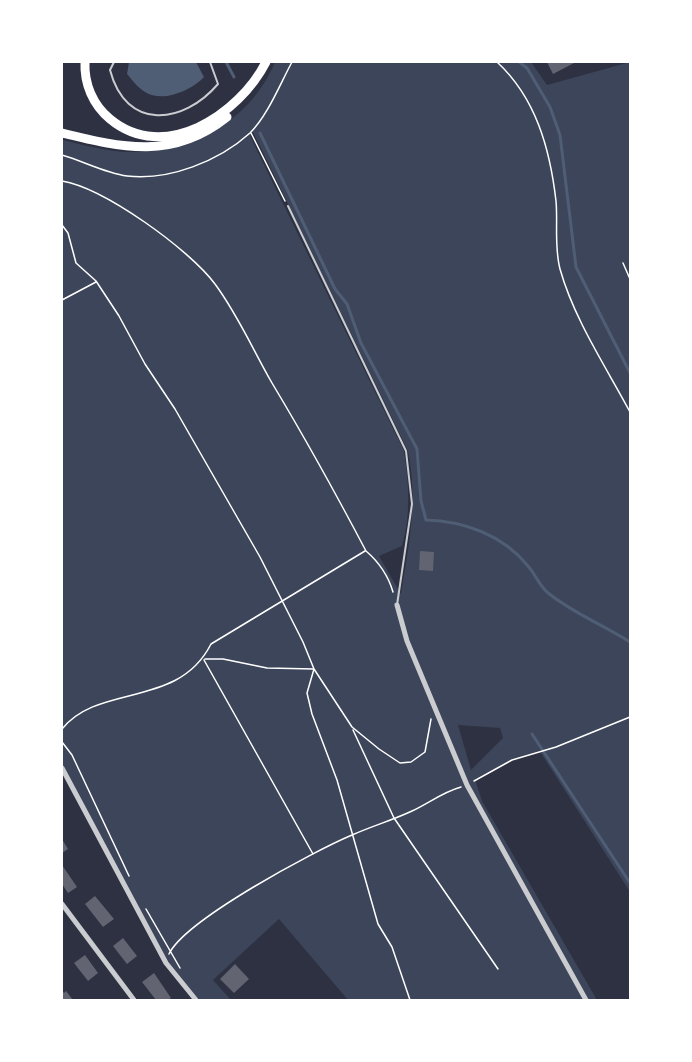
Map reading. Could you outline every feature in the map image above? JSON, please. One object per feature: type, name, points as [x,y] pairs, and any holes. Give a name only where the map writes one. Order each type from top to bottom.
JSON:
[{"type":"highway","points":[[85,62],[88,87],[106,116],[126,130],[159,137],[183,133],[219,115],[244,93],[266,62]]},
{"type":"highway","points":[[62,134],[137,148],[156,148],[186,140],[211,128],[234,111],[253,92],[272,62]]},
{"type":"street","points":[[397,605],[407,641],[467,785],[586,1000]]},
{"type":"street","points":[[62,768],[166,963],[196,1000]]},
{"type":"street","points":[[62,904],[134,1000]]},
{"type":"lane","points":[[114,62],[110,70],[115,90],[132,108],[148,116],[169,114],[206,98],[218,84],[210,62]]},
{"type":"lane","points":[[288,206],[406,451],[412,504],[397,605]]},
{"type":"path","points":[[62,155],[125,176],[149,177],[184,169],[213,157],[251,132],[292,62]]},
{"type":"path","points":[[497,62],[514,78],[533,108],[546,144],[554,190],[560,268],[573,303],[630,412]]},
{"type":"path","points":[[251,132],[288,206]]},
{"type":"path","points":[[62,181],[100,193],[194,261],[214,283],[234,312],[366,550],[377,560],[389,578],[397,605]]},
{"type":"path","points":[[62,225],[68,233],[76,262],[96,281],[193,440],[260,557],[314,669],[352,727],[394,818],[498,969]]},
{"type":"path","points":[[623,263],[630,279]]},
{"type":"path","points":[[62,300],[96,281]]},
{"type":"path","points":[[62,729],[67,722],[93,707],[173,683],[203,659],[211,644],[366,550]]},
{"type":"path","points":[[203,659],[223,659],[267,668],[314,669]]},
{"type":"path","points":[[203,659],[313,854]]},
{"type":"path","points":[[314,669],[307,693],[312,714],[337,780],[378,924],[392,947],[410,1000]]},
{"type":"path","points":[[352,727],[400,763],[411,762],[425,752],[431,717],[436,711]]},
{"type":"path","points":[[166,963],[169,952],[192,927],[313,854],[394,818],[447,791],[467,785],[512,760],[541,752],[630,717]]},
{"type":"path","points":[[62,742],[72,755],[129,877]]},
{"type":"path","points":[[144,905],[169,952]]},
{"type":"shaded area","points":[[129,62],[196,62],[204,77],[192,87],[176,94],[152,95],[140,88],[127,74]]},
{"type":"shaded area","points":[[275,62],[531,62],[547,85],[630,62],[630,892],[541,753],[545,749],[512,759],[475,779],[482,801],[597,1000],[348,1000],[279,919],[213,980],[231,1000],[193,1000],[164,964],[62,773],[62,140],[126,152],[179,146],[219,128],[252,100],[265,82]],"holes":[[[253,132],[408,451],[412,505],[401,594],[379,556],[402,546],[405,535],[408,499],[404,451],[250,136]],[[458,725],[500,728],[503,738],[471,770]]]},
{"type":"building","points":[[547,62],[576,62],[553,74]]},
{"type":"building","points":[[420,551],[434,552],[433,571],[419,570]]},
{"type":"building","points":[[62,839],[68,849],[62,853]]},
{"type":"building","points":[[62,865],[77,887],[68,893],[62,884]]},
{"type":"building","points":[[95,896],[114,919],[103,927],[85,904]]},
{"type":"building","points":[[123,938],[137,956],[127,964],[113,946]]},
{"type":"building","points":[[85,955],[98,973],[88,981],[74,963]]},
{"type":"building","points":[[235,964],[249,979],[234,993],[220,979]]},
{"type":"building","points":[[154,973],[171,998],[168,1000],[156,1000],[142,982]]},
{"type":"building","points":[[62,990],[64,993],[66,991],[73,1000],[62,1000]]},
{"type":"waterway","points":[[226,62],[234,77]]},
{"type":"waterway","points":[[519,62],[527,68],[550,107],[560,135],[576,267],[630,373]]},
{"type":"waterway","points":[[260,133],[335,289],[347,304],[361,343],[417,449],[421,501],[426,520],[454,523],[495,538],[518,555],[544,589],[556,599],[630,642]]},
{"type":"waterway","points":[[532,734],[630,883]]}]
